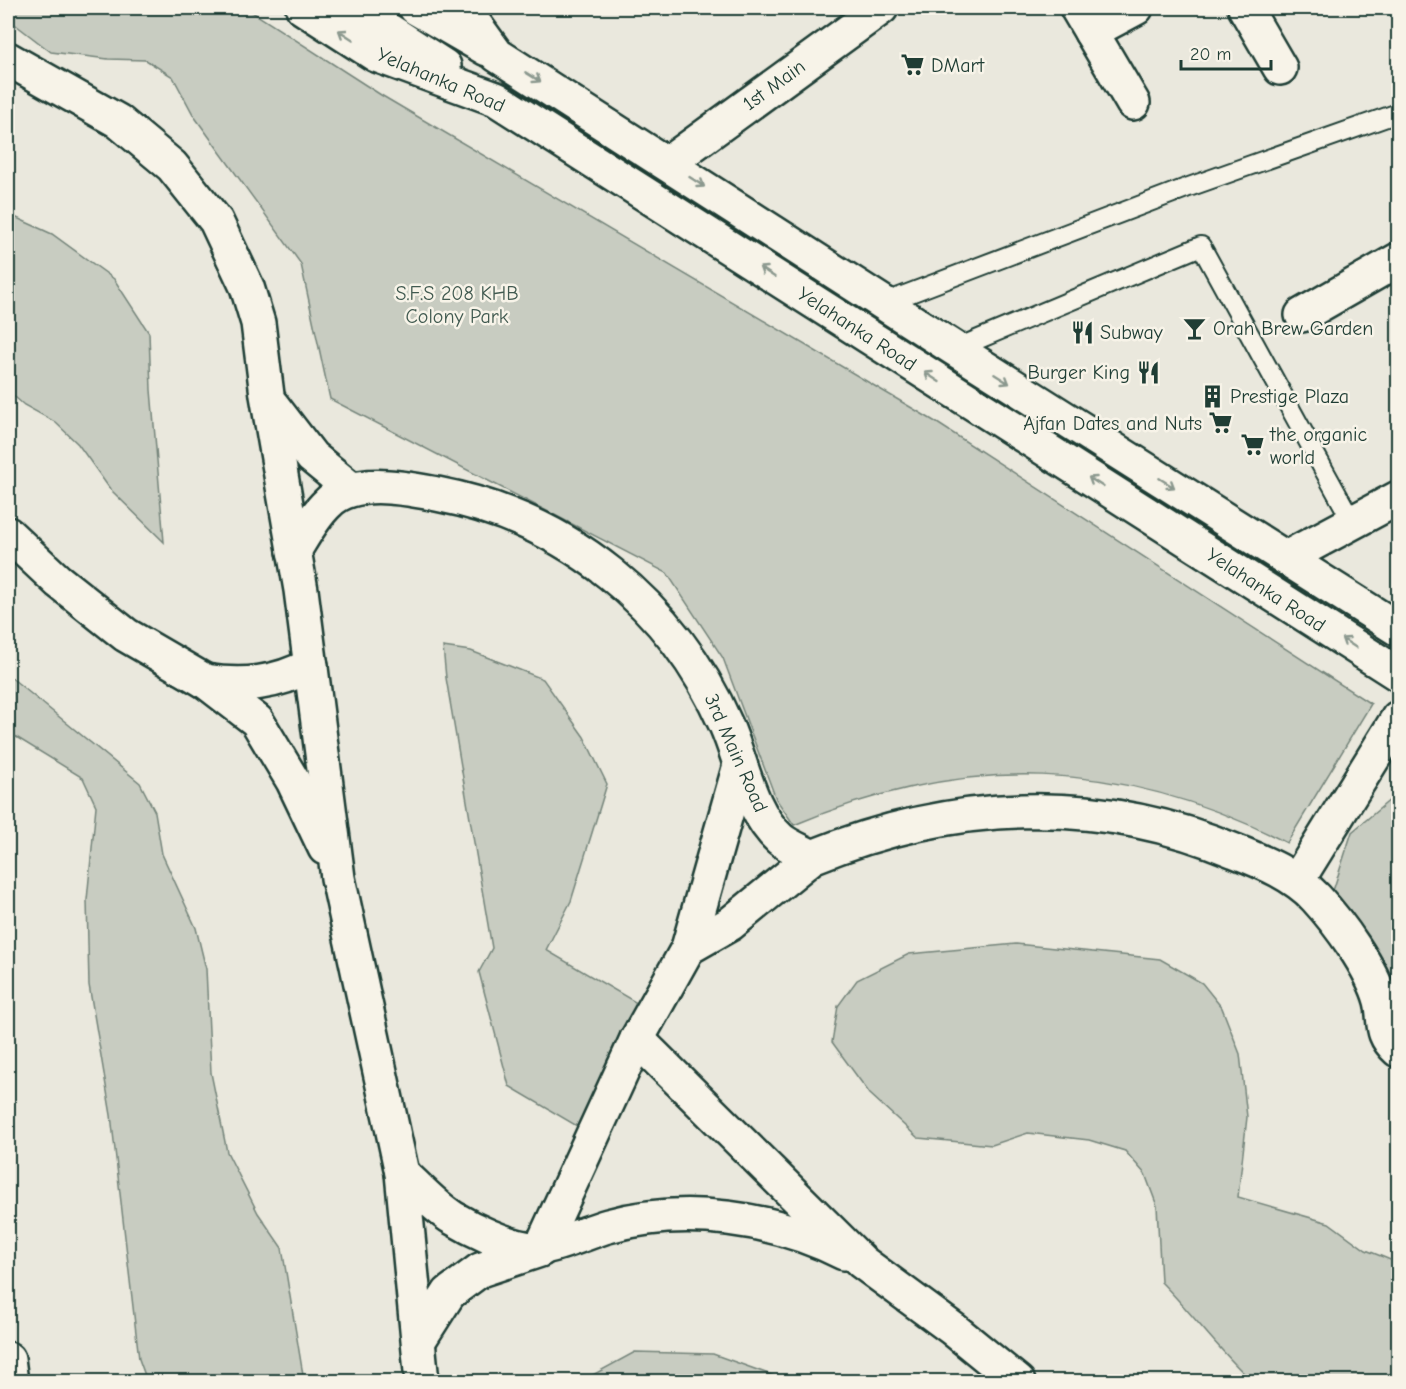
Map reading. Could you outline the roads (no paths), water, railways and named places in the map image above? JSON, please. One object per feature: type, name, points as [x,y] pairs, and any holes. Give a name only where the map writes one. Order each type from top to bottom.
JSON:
[{"type":"street","name":"Yelahanka Road","points":[[303,8],[376,55],[496,99],[1398,674]]},
{"type":"street","points":[[354,8],[496,99]]},
{"type":"street","points":[[416,8],[497,54]]},
{"type":"street","name":"Yelahanka Road","points":[[463,8],[497,54],[955,349],[1398,629]]},
{"type":"street","name":"1st Main","points":[[668,163],[881,8]]},
{"type":"street","points":[[1133,103],[1084,20],[1136,8]]},
{"type":"street","points":[[1245,8],[1280,68]]},
{"type":"street","points":[[8,58],[118,121],[146,142],[195,192],[220,229],[247,287],[258,323],[267,395],[294,551],[339,878],[402,1173],[422,1382]]},
{"type":"street","points":[[1302,315],[1398,261]]},
{"type":"street","points":[[267,395],[277,413],[312,457],[350,488],[328,502],[294,551]]},
{"type":"street","name":"3rd Main Road","points":[[350,488],[425,492],[497,510],[568,543],[603,566],[648,607],[688,654],[727,726],[740,765],[761,813],[780,839],[812,857]]},
{"type":"street","points":[[1286,558],[1398,498]]},
{"type":"street","points":[[8,534],[58,581],[126,635],[205,681],[257,721],[294,781],[339,878]]},
{"type":"street","points":[[205,681],[229,685],[254,684],[293,675],[311,665]]},
{"type":"street","points":[[1298,881],[1398,718]]},
{"type":"street","points":[[540,1250],[637,1039],[688,948],[740,765]]},
{"type":"street","points":[[688,948],[730,924],[812,857],[867,836],[948,816],[1043,810],[1131,820],[1175,830],[1238,852],[1298,881],[1316,897],[1354,945],[1381,1001],[1381,1020],[1390,1042],[1398,1050]]},
{"type":"street","points":[[637,1039],[862,1262],[953,1329],[1018,1382]]},
{"type":"street","points":[[402,1173],[453,1218],[524,1248],[540,1250]]},
{"type":"street","points":[[419,1340],[449,1293],[480,1270],[540,1250],[575,1235],[611,1225],[686,1216],[741,1220],[795,1232],[862,1262]]},
{"type":"street","points":[[8,1359],[11,1382]]},
{"type":"lane","points":[[884,303],[1186,188],[1398,112]]},
{"type":"lane","points":[[955,349],[1201,246],[1353,524]]},
{"type":"place","name":"DMart","points":[[913,65]]},
{"type":"place","name":"Orah Brew Garden","points":[[1195,328]]},
{"type":"place","name":"Subway","points":[[1082,332]]},
{"type":"place","name":"Burger King","points":[[1148,372]]},
{"type":"place","name":"Prestige Plaza","points":[[1212,396]]},
{"type":"place","name":"Ajfan Dates and Nuts","points":[[1220,423]]},
{"type":"place","name":"the organic world","points":[[1252,445]]},
{"type":"park label","name":"S.F.S 208 KHB Colony Park","points":[[457,304]]}]
